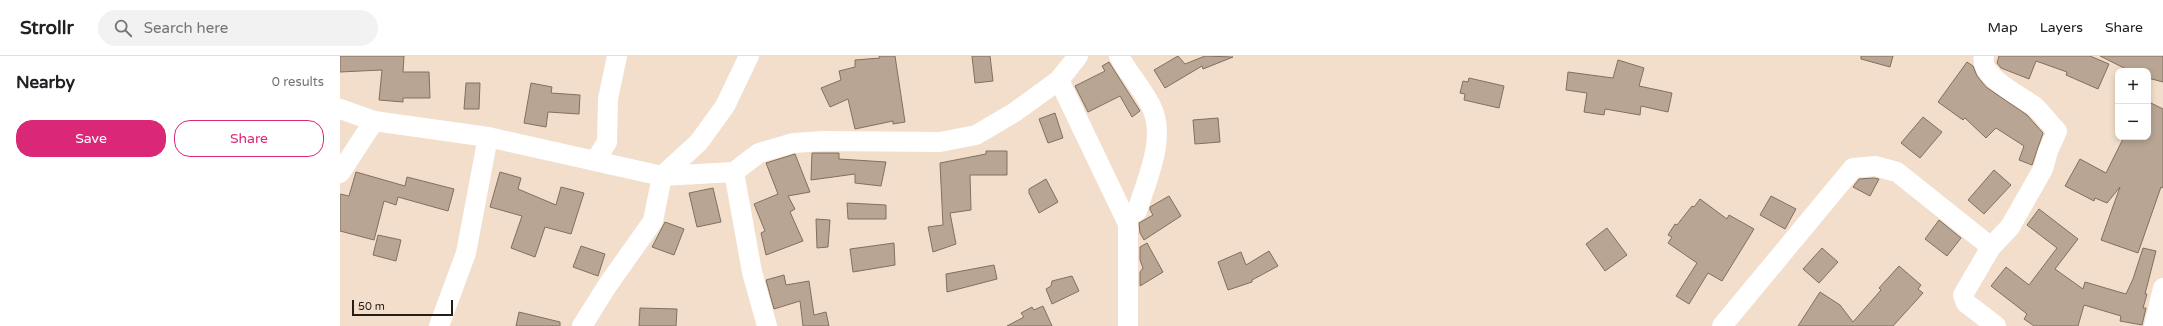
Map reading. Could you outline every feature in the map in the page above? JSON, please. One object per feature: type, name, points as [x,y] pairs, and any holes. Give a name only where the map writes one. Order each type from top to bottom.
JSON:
[{"type":"street","points":[[595,161],[606,142],[608,99],[617,56]]},
{"type":"street","points":[[582,326],[597,317],[653,221],[662,176],[699,142],[725,106],[750,56]]},
{"type":"street","points":[[340,109],[374,121],[488,137],[662,176],[734,172],[759,153],[793,143],[824,141],[940,142],[976,135],[1016,112],[1059,80],[1078,56]]},
{"type":"street","points":[[1119,56],[1151,106],[1156,122],[1156,148],[1148,175],[1137,210],[1127,217],[1128,326]]},
{"type":"street","points":[[1984,56],[1983,60],[1987,71],[1998,82],[2035,107],[2057,131],[2048,151],[2043,169],[2010,227],[1991,247],[1962,295],[1966,303],[1996,326]]},
{"type":"street","points":[[1059,80],[1128,224]]},
{"type":"street","points":[[340,173],[374,121]]},
{"type":"street","points":[[439,326],[466,253],[488,137]]},
{"type":"street","points":[[1722,326],[1853,168],[1864,165],[1875,166],[1897,172],[1991,247]]},
{"type":"street","points":[[734,172],[752,272],[767,326]]},
{"type":"street","points":[[2154,326],[2163,288]]},
{"type":"building","points":[[340,56],[404,56],[403,72],[429,72],[430,98],[403,98],[403,102],[379,100],[382,70],[340,72]]},
{"type":"building","points":[[879,56],[895,56],[905,122],[893,124],[893,121],[855,129],[848,99],[830,107],[821,88],[841,80],[839,71],[855,67],[855,60],[880,58]]},
{"type":"building","points":[[972,56],[990,56],[993,81],[975,83]]},
{"type":"building","points":[[1178,56],[1185,64],[1205,56],[1233,57],[1203,69],[1202,66],[1165,88],[1154,70]]},
{"type":"building","points":[[1861,56],[1893,56],[1890,67],[1861,59]]},
{"type":"building","points":[[1999,56],[2090,56],[2109,64],[2098,89],[2066,75],[2067,72],[2036,61],[2029,79],[2001,68],[1997,63]]},
{"type":"building","points":[[2100,56],[2163,56],[2163,82],[2151,79],[2151,68],[2124,68]]},
{"type":"building","points":[[1618,60],[1644,68],[1639,86],[1672,93],[1668,112],[1641,106],[1640,115],[1605,109],[1604,115],[1584,112],[1587,93],[1566,90],[1568,72],[1613,78]]},
{"type":"building","points":[[1109,62],[1140,111],[1132,117],[1120,96],[1088,112],[1075,86],[1105,71],[1102,66]]},
{"type":"building","points":[[1967,62],[1973,66],[1977,76],[1986,87],[2027,115],[2043,133],[2032,165],[2019,160],[2024,146],[1996,128],[1986,138],[1965,118],[1963,120],[1938,102]]},
{"type":"building","points":[[1469,78],[1504,86],[1499,108],[1464,100],[1465,94],[1460,93],[1463,81],[1468,82]]},
{"type":"building","points":[[466,83],[480,83],[479,109],[464,109]]},
{"type":"building","points":[[531,83],[552,87],[551,93],[580,95],[579,114],[548,112],[546,127],[524,123]]},
{"type":"building","points":[[2151,103],[2163,109],[2163,188],[2161,187],[2138,253],[2101,240],[2120,187],[2107,203],[2095,198],[2094,201],[2065,186],[2080,159],[2106,173],[2122,140],[2151,140]]},
{"type":"building","points":[[1055,113],[1063,138],[1048,143],[1039,119]]},
{"type":"building","points":[[1923,117],[1942,132],[1920,158],[1901,143]]},
{"type":"building","points":[[1218,118],[1220,142],[1195,144],[1193,120]]},
{"type":"building","points":[[986,151],[1007,151],[1007,175],[970,175],[971,210],[950,213],[956,244],[933,252],[928,227],[943,225],[940,163],[986,154]]},
{"type":"building","points":[[812,153],[839,153],[839,159],[886,162],[881,186],[855,183],[855,174],[811,180]]},
{"type":"building","points":[[795,154],[810,192],[788,196],[795,209],[790,212],[803,241],[766,255],[761,233],[765,231],[754,204],[778,194],[766,163]]},
{"type":"building","points":[[1994,170],[2011,185],[1984,214],[1968,200]]},
{"type":"building","points":[[356,172],[405,186],[407,177],[454,189],[448,211],[398,197],[396,205],[384,201],[374,240],[340,231],[340,194],[349,196]]},
{"type":"building","points":[[500,172],[521,178],[518,189],[556,205],[561,187],[584,193],[571,234],[545,227],[535,257],[511,248],[522,216],[490,207]]},
{"type":"building","points":[[1046,179],[1058,202],[1039,213],[1029,193],[1029,189]]},
{"type":"building","points":[[1859,179],[1879,179],[1870,196],[1853,187]]},
{"type":"building","points":[[713,188],[721,222],[697,227],[689,193]]},
{"type":"building","points":[[1169,196],[1181,216],[1144,240],[1140,233],[1139,223],[1153,215],[1150,207]]},
{"type":"building","points":[[1771,196],[1796,209],[1785,229],[1760,215]]},
{"type":"building","points":[[1700,199],[1727,219],[1729,215],[1754,229],[1722,281],[1708,273],[1689,304],[1676,296],[1697,263],[1668,243],[1672,237],[1668,235],[1675,224],[1677,225],[1692,206],[1694,207]]},
{"type":"building","points":[[847,203],[886,205],[886,219],[848,219]]},
{"type":"building","points":[[2039,209],[2078,239],[2055,269],[2083,289],[2085,282],[2126,294],[2133,279],[2143,248],[2156,251],[2145,294],[2147,294],[2143,308],[2146,308],[2142,325],[2120,321],[2121,316],[2084,305],[2078,326],[2034,326],[2024,319],[2027,314],[1991,286],[2006,267],[2029,285],[2057,248],[2027,225]]},
{"type":"building","points":[[816,219],[830,220],[828,247],[817,248]]},
{"type":"building","points":[[1939,220],[1961,238],[1947,256],[1925,239]]},
{"type":"building","points":[[665,222],[684,229],[674,255],[652,247]]},
{"type":"building","points":[[1607,228],[1627,255],[1605,271],[1586,244]]},
{"type":"building","points":[[378,235],[401,240],[396,261],[373,255]]},
{"type":"building","points":[[894,243],[895,265],[853,272],[850,249]]},
{"type":"building","points":[[1147,243],[1163,272],[1140,286],[1140,272],[1143,268],[1140,260],[1140,247]]},
{"type":"building","points":[[581,246],[605,254],[598,276],[573,267]]},
{"type":"building","points":[[1822,248],[1838,262],[1819,283],[1803,269]]},
{"type":"building","points":[[1269,251],[1278,266],[1252,280],[1252,282],[1228,290],[1218,262],[1241,252],[1246,265]]},
{"type":"building","points":[[994,265],[997,279],[947,292],[946,274]]},
{"type":"building","points":[[1899,266],[1921,285],[1918,289],[1923,293],[1893,326],[1798,326],[1820,292],[1840,305],[1853,322],[1881,290],[1879,288]]},
{"type":"building","points":[[784,275],[786,285],[809,281],[814,315],[826,312],[829,326],[803,326],[800,301],[774,309],[766,280]]},
{"type":"building","points":[[1072,276],[1079,291],[1052,304],[1046,289],[1051,286],[1052,281]]},
{"type":"building","points":[[1043,306],[1052,326],[1007,326],[1024,317],[1021,313],[1032,307],[1034,310]]},
{"type":"building","points":[[640,308],[677,309],[676,326],[639,326]]},
{"type":"building","points":[[519,312],[560,322],[560,326],[516,326]]}]
